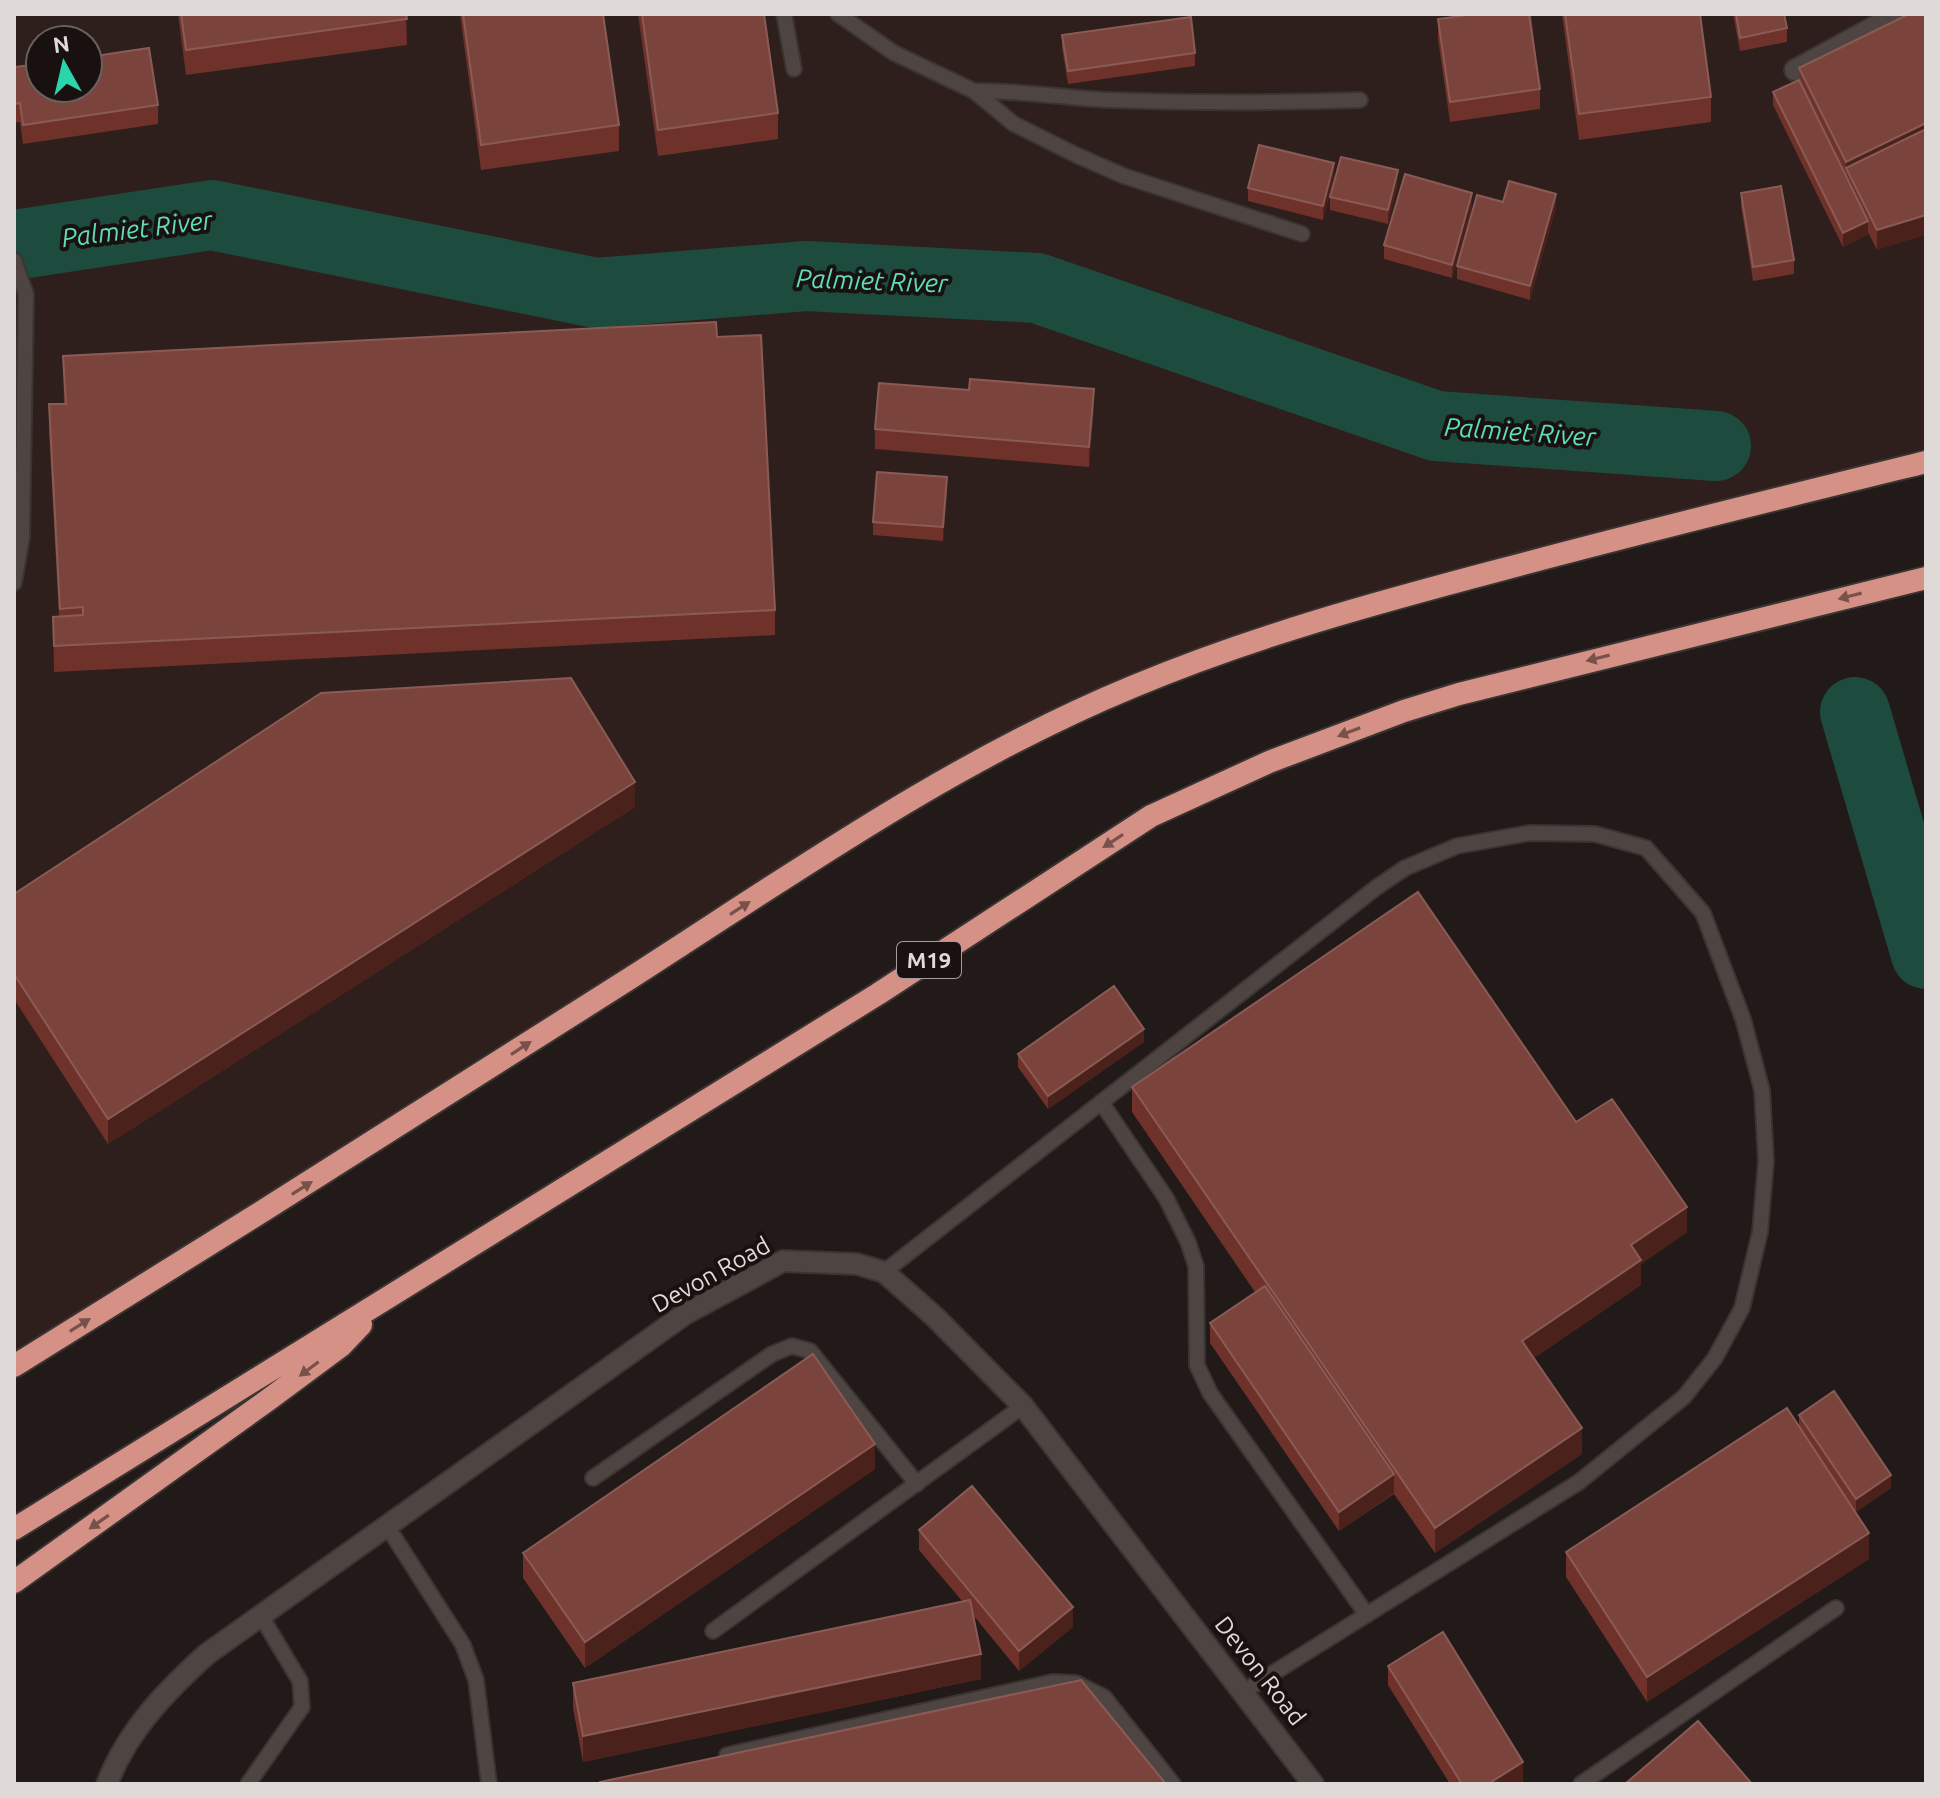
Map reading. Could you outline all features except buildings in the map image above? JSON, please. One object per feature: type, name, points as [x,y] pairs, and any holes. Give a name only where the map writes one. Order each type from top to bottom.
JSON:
[{"type":"highway","points":[[14,1366],[298,1191],[914,796],[1130,688],[1228,650],[1333,616],[1526,563],[1926,462]]},
{"type":"highway","name":"M19","points":[[14,1529],[878,994],[1151,816],[1269,762],[1404,711],[1459,694],[1926,578]]},
{"type":"highway","points":[[14,1582],[175,1469],[341,1346],[388,1299]]},
{"type":"street","points":[[1795,70],[1898,14]]},
{"type":"street","name":"Devon Road","points":[[107,1784],[113,1767],[130,1740],[166,1691],[207,1654],[685,1314],[783,1261],[857,1264],[884,1272],[935,1317],[1023,1406],[1313,1784]]},
{"type":"lane","points":[[784,14],[794,69]]},
{"type":"lane","points":[[838,14],[894,53],[974,91],[1014,124],[1124,176],[1302,234]]},
{"type":"lane","points":[[974,91],[1007,90],[1057,97],[1244,104],[1360,100]]},
{"type":"lane","points":[[14,260],[26,294],[22,537],[14,583]]},
{"type":"lane","points":[[884,1272],[1405,868],[1457,846],[1529,833],[1595,834],[1646,848],[1703,913],[1743,1019],[1762,1090],[1766,1161],[1760,1232],[1742,1308],[1715,1358],[1684,1397],[1579,1482],[1243,1692]]},
{"type":"lane","points":[[1101,1102],[1166,1198],[1188,1242],[1196,1266],[1197,1365],[1210,1393],[1367,1615]]},
{"type":"lane","points":[[593,1478],[772,1354],[792,1346],[810,1351],[917,1484]]},
{"type":"lane","points":[[713,1631],[1023,1406]]},
{"type":"lane","points":[[387,1526],[463,1645],[476,1680],[489,1784]]},
{"type":"lane","points":[[1581,1784],[1836,1608]]},
{"type":"lane","points":[[248,1784],[302,1707],[300,1681],[261,1616]]},
{"type":"lane","points":[[719,1757],[1064,1682],[1076,1683],[1104,1697],[1173,1784]]},
{"type":"shaded area","points":[[14,14],[1926,14],[1926,457],[1428,585],[1026,733],[14,1365]]},
{"type":"waterway","name":"Palmiet River","points":[[14,245],[212,215],[596,293],[806,276],[1037,288],[1436,426],[1716,446]]},
{"type":"waterway","name":"Palmiet River","points":[[1855,712],[1926,954]]}]
